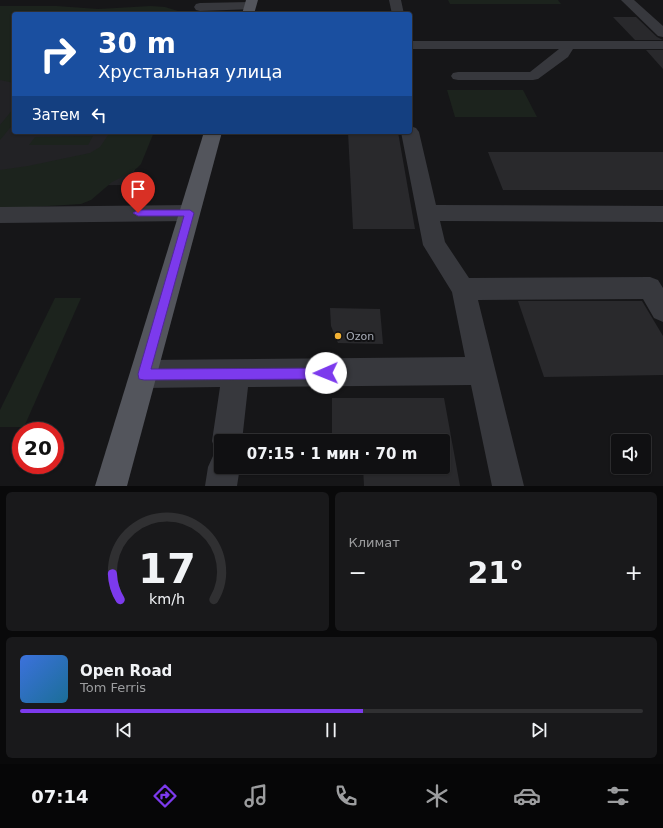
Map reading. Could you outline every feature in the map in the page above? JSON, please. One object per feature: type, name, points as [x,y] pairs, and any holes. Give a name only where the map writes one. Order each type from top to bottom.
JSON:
[{"type":"main road","points":[[111,486],[212,134]]},
{"type":"street","points":[[395,0],[398,12]]},
{"type":"street","points":[[627,0],[662,32]]},
{"type":"street","points":[[200,7],[250,7]]},
{"type":"street","points":[[412,45],[663,46]]},
{"type":"street","points":[[458,76],[533,76],[563,54],[569,45]]},
{"type":"street","points":[[410,134],[434,245],[463,289],[508,486]]},
{"type":"street","points":[[0,214],[190,213]]},
{"type":"street","points":[[428,214],[663,214]]},
{"type":"street","points":[[463,289],[650,288],[663,310]]},
{"type":"street","points":[[144,374],[482,371]]},
{"type":"street","points":[[228,434],[236,374]]},
{"type":"street","points":[[221,486],[223,474]]},
{"type":"shaded area","points":[[448,0],[558,0],[561,4],[450,4]]},
{"type":"shaded area","points":[[0,6],[57,6],[98,9],[151,6],[165,7],[178,11],[203,12],[12,12],[12,83],[0,80]]},
{"type":"shaded area","points":[[0,15],[12,15],[12,134],[151,134],[128,185],[0,186]]},
{"type":"shaded area","points":[[447,90],[523,90],[537,117],[455,117]]},
{"type":"shaded area","points":[[12,110],[12,125],[0,140],[0,125]]},
{"type":"shaded area","points":[[109,134],[153,134],[141,164],[130,173],[112,182],[91,200],[81,204],[0,209],[0,170],[28,166],[90,153],[100,147]]},
{"type":"shaded area","points":[[93,136],[88,145],[29,145],[35,137]]},
{"type":"shaded area","points":[[55,298],[81,298],[26,422],[12,422],[12,427],[0,427],[0,410]]},
{"type":"building","points":[[613,17],[636,17],[657,37],[663,40],[635,40]]},
{"type":"building","points":[[646,50],[663,50],[663,69]]},
{"type":"building","points":[[348,134],[398,134],[415,229],[353,229]]},
{"type":"building","points":[[488,152],[663,152],[663,190],[503,190]]},
{"type":"building","points":[[518,301],[642,301],[663,336],[663,375],[544,377]]},
{"type":"building","points":[[330,308],[380,309],[383,344],[338,343],[331,326]]},
{"type":"building","points":[[332,398],[444,398],[460,486],[364,486],[363,474],[450,474],[450,434],[332,434]]},
{"type":"place","name":"Ozon","points":[[338,336]]},
{"type":"route","points":[[138,213],[190,213],[144,374],[211,375],[326,373]]}]
